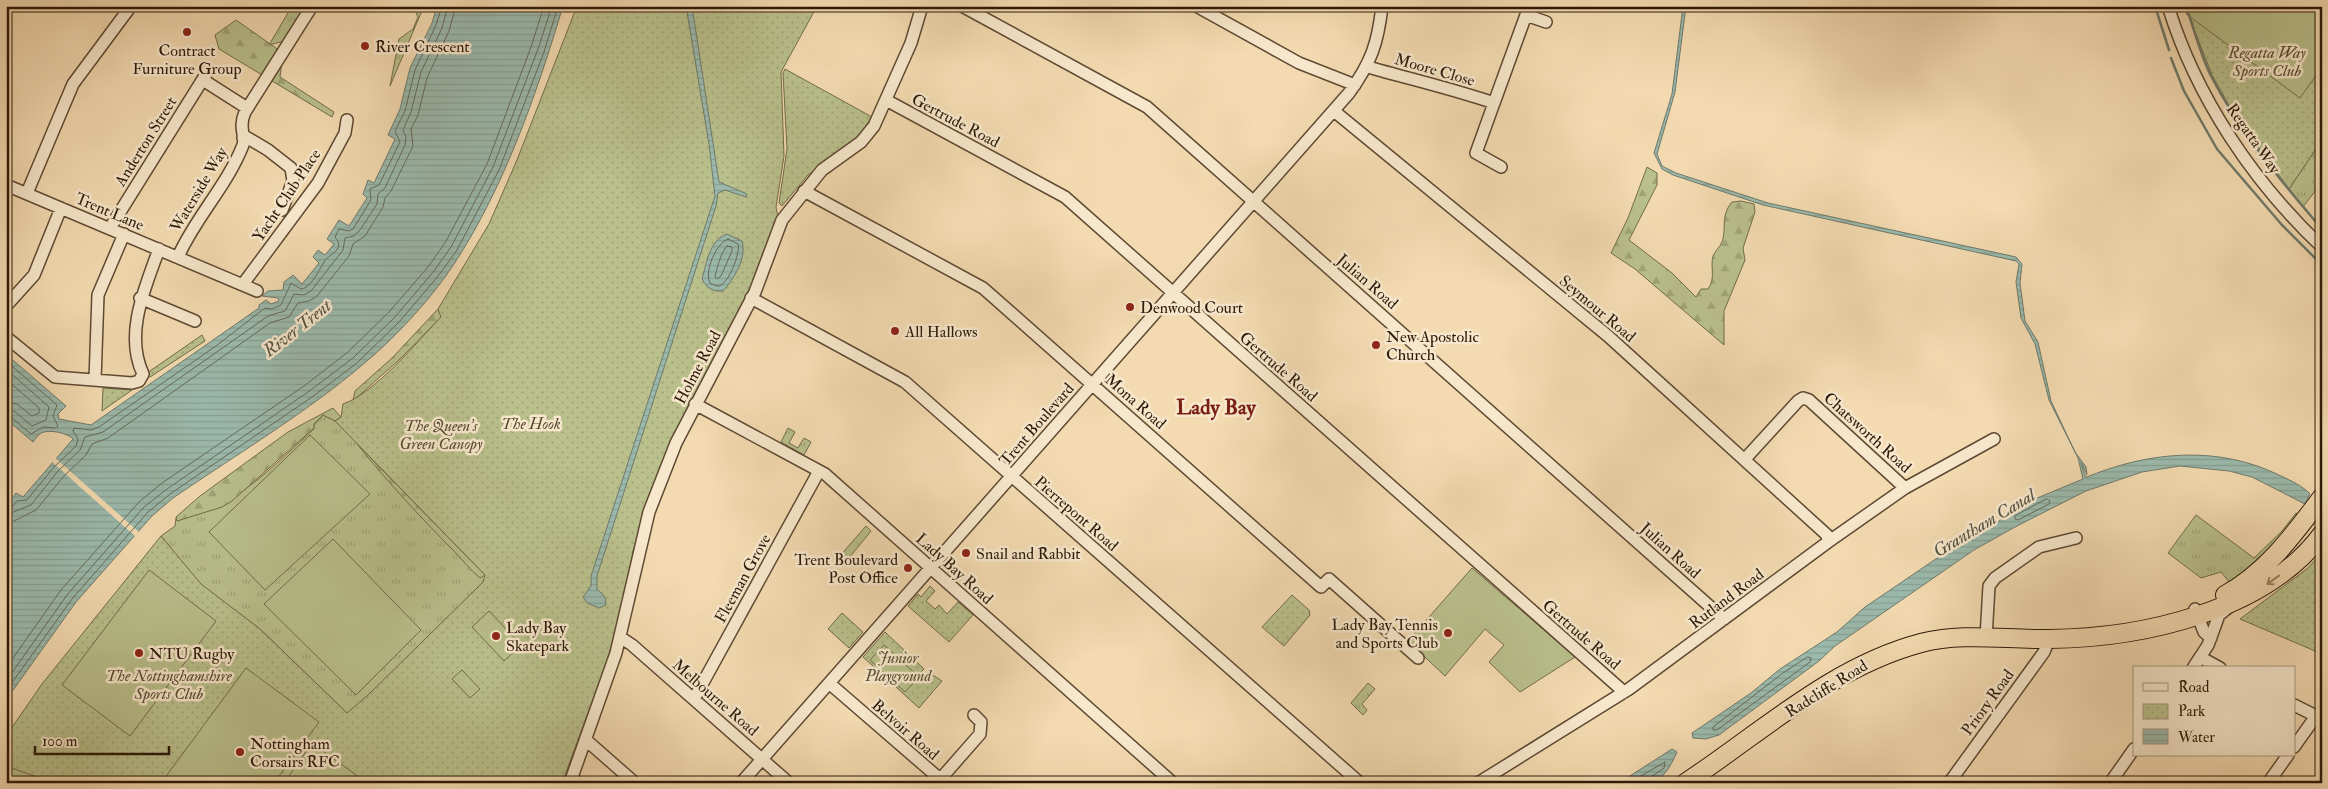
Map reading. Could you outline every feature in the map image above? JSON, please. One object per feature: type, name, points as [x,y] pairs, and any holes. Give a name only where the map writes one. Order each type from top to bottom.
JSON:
[{"type":"highway","name":"Radcliffe Road","points":[[2196,612],[2244,584],[2256,574],[2290,540],[2322,497]]},
{"type":"highway","name":"Radcliffe Road","points":[[1685,783],[1832,681],[1871,660],[1922,643],[1952,638],[2049,639],[2104,634],[2196,612],[2238,599],[2265,585],[2303,555],[2322,534]]},
{"type":"street","points":[[27,194],[73,84],[132,6]]},
{"type":"street","name":"Waterside Way","points":[[178,257],[193,226],[214,195],[244,143],[241,122],[247,108],[312,6]]},
{"type":"street","name":"Holme Road","points":[[570,783],[620,637],[649,512],[676,443],[752,298],[778,229],[804,190],[822,170],[861,142],[874,126],[911,43],[922,6]]},
{"type":"street","name":"Julian Road","points":[[962,6],[1147,107],[1724,619]]},
{"type":"street","points":[[1196,6],[1298,63],[1355,85]]},
{"type":"street","name":"Trent Boulevard","points":[[741,783],[1334,111],[1368,67],[1375,49],[1382,6]]},
{"type":"street","name":"Regatta Way","points":[[2168,6],[2186,56],[2210,104],[2263,181],[2290,214],[2322,247]]},
{"type":"street","points":[[1501,167],[1476,153],[1526,15],[1546,22]]},
{"type":"street","name":"Moore Close","points":[[1368,67],[1454,90],[1494,103]]},
{"type":"street","name":"Anderton Street","points":[[110,228],[206,75],[247,108]]},
{"type":"street","name":"Gertrude Road","points":[[886,100],[1065,197],[1624,692]]},
{"type":"street","name":"Seymour Road","points":[[1334,111],[1608,336],[1827,535],[1828,542]]},
{"type":"street","name":"Yacht Club Place","points":[[243,284],[318,183],[345,133],[347,120]]},
{"type":"street","points":[[243,138],[268,150],[291,168],[293,181],[282,210]]},
{"type":"street","name":"Trent Lane","points":[[6,185],[178,257],[212,266],[256,290]]},
{"type":"street","name":"Mona Road","points":[[804,190],[983,288],[1321,587],[1329,579],[1418,658]]},
{"type":"street","points":[[6,306],[34,275],[61,208]]},
{"type":"street","points":[[95,380],[98,295],[124,234]]},
{"type":"street","points":[[6,337],[52,376],[132,383],[143,377],[135,352],[140,298],[159,249]]},
{"type":"street","points":[[140,298],[195,321]]},
{"type":"street","name":"Pierrepont Road","points":[[752,298],[905,382],[1360,783]]},
{"type":"street","name":"Chatsworth Road","points":[[1745,459],[1798,401],[1803,398],[1809,400],[1906,488]]},
{"type":"street","name":"Lady Bay Road","points":[[695,404],[819,471],[1173,783]]},
{"type":"street","name":"Rutland Road","points":[[1478,783],[1624,692],[1828,542],[1906,488],[1994,439]]},
{"type":"street","name":"Fleeman Grove","points":[[694,699],[819,471]]},
{"type":"street","points":[[1986,638],[1989,586],[1994,578],[2038,547],[2076,538]]},
{"type":"street","points":[[2194,666],[2211,638],[2219,615],[2238,599]]},
{"type":"street","points":[[2196,612],[2204,632],[2211,638]]},
{"type":"street","name":"Melbourne Road","points":[[620,637],[632,645],[789,783]]},
{"type":"street","name":"Priory Road","points":[[1949,783],[2044,652],[2049,639]]},
{"type":"street","points":[[2200,657],[2216,666]]},
{"type":"street","name":"Belvoir Road","points":[[829,683],[938,781]]},
{"type":"street","points":[[2296,706],[2319,718],[2296,744]]},
{"type":"street","points":[[938,781],[980,734],[981,722],[974,715]]},
{"type":"street","points":[[586,740],[635,783]]},
{"type":"street","points":[[2110,783],[2133,750]]},
{"type":"street","points":[[2268,783],[2287,756]]},
{"type":"green space","points":[[292,6],[306,6],[284,41],[269,45]]},
{"type":"green space","points":[[413,6],[424,6],[390,86],[399,39],[413,29],[418,17]]},
{"type":"green space","name":"The Hook","points":[[577,6],[816,8],[781,72],[784,156],[776,207],[778,217],[748,296],[652,490],[633,551],[627,589],[606,665],[562,783],[6,783],[6,736],[42,684],[161,536],[201,584],[260,629],[347,713],[367,696],[483,582],[485,575],[335,421],[341,417],[343,404],[355,398],[382,378],[441,317],[438,309],[489,224],[517,160]]},
{"type":"green space","name":"Regatta Way Sports Club","points":[[2185,6],[2322,6],[2322,140],[2289,189],[2235,116],[2212,75]]},
{"type":"green space","points":[[2191,6],[2322,6],[2322,67],[2300,98],[2186,14]]},
{"type":"green space","points":[[236,20],[283,53],[280,77],[334,112],[332,117],[219,49],[215,35]]},
{"type":"green space","points":[[785,69],[872,117],[857,139],[808,175],[782,206],[779,203],[787,149],[783,73]]},
{"type":"green space","points":[[2315,150],[2322,154],[2322,182],[2303,207],[2289,189]]},
{"type":"green space","points":[[1647,167],[1657,173],[1657,185],[1629,240],[1672,273],[1696,297],[1701,289],[1708,289],[1710,285],[1713,256],[1722,242],[1728,207],[1732,202],[1741,201],[1754,204],[1755,212],[1743,248],[1745,260],[1724,311],[1724,345],[1635,269],[1611,253],[1628,218]]},
{"type":"green space","points":[[438,309],[441,317],[400,359],[353,401],[355,391],[392,358]]},
{"type":"green space","points":[[202,335],[205,341],[150,377],[147,373]]},
{"type":"green space","points":[[103,388],[132,390],[102,411]]},
{"type":"green space","points":[[333,408],[341,417],[335,421],[323,415],[314,424],[314,428],[232,501],[222,507],[177,521],[176,517],[200,496],[288,432]]},
{"type":"green space","points":[[323,415],[335,421],[386,472],[606,665],[562,783],[347,713],[260,629],[200,584],[161,536],[175,526],[176,518],[195,515],[214,508],[233,498],[251,485],[314,429],[314,425]]},
{"type":"green space","points":[[788,428],[795,432],[789,443],[798,448],[804,438],[811,442],[804,455],[781,442]]},
{"type":"green space","points":[[310,435],[370,494],[265,590],[209,532]]},
{"type":"green space","points":[[357,444],[485,575],[480,578],[473,572],[380,472]]},
{"type":"green space","points":[[2296,513],[2300,515],[2276,543],[2230,583],[2221,572],[2201,578],[2168,553],[2196,515],[2254,558],[2282,531]]},
{"type":"green space","points":[[866,526],[871,531],[849,558],[842,560],[839,557]]},
{"type":"green space","points":[[333,539],[421,630],[356,695],[264,604]]},
{"type":"green space","points":[[2322,552],[2322,654],[2240,619],[2308,568]]},
{"type":"green space","name":"Lady Bay Tennis and Sports Club","points":[[1472,568],[1575,657],[1520,692],[1489,662],[1504,645],[1485,629],[1445,676],[1408,641]]},
{"type":"green space","name":"NTU Rugby","points":[[149,570],[216,621],[130,736],[62,685]]},
{"type":"green space","points":[[930,586],[935,591],[926,601],[935,609],[939,605],[947,614],[958,602],[973,615],[949,642],[908,606],[918,594],[921,597]]},
{"type":"green space","points":[[1292,595],[1309,610],[1310,615],[1284,646],[1262,627]]},
{"type":"green space","name":"Lady Bay Skatepark","points":[[489,611],[521,645],[504,661],[472,627]]},
{"type":"green space","points":[[842,613],[863,632],[849,648],[828,629]]},
{"type":"green space","name":"Junior Playground","points":[[885,632],[924,669],[920,673],[924,677],[928,672],[942,681],[919,708],[863,657]]},
{"type":"green space","points":[[884,645],[919,677],[905,692],[870,660]]},
{"type":"green space","name":"Nottingham Corsairs RFC","points":[[246,668],[319,722],[274,783],[161,783]]},
{"type":"green space","points":[[462,670],[480,689],[470,698],[452,679]]},
{"type":"green space","points":[[1368,683],[1375,689],[1362,704],[1367,710],[1363,715],[1351,703]]},
{"type":"green space","points":[[312,743],[367,783],[284,783]]},
{"type":"green space","points":[[6,766],[54,783],[6,783]]},
{"type":"water","name":"River Trent","points":[[437,6],[563,6],[518,139],[488,204],[454,264],[437,288],[407,323],[351,375],[276,430],[173,498],[152,516],[76,602],[6,700],[6,506],[16,493],[23,497],[73,439],[63,433],[49,431],[41,433],[33,442],[6,419],[6,354],[66,406],[58,414],[59,419],[91,425],[259,308],[259,305],[266,300],[271,304],[279,301],[278,298],[262,296],[268,291],[283,290],[284,282],[293,275],[302,284],[319,263],[313,257],[318,250],[325,255],[334,244],[327,239],[339,220],[349,226],[367,198],[363,194],[368,180],[374,183],[395,139],[388,135],[400,109],[410,68],[432,23]]},
{"type":"water","points":[[686,6],[692,6],[719,182],[747,194],[746,197],[725,190],[718,193],[716,206],[597,576],[597,589],[605,597],[606,605],[599,608],[587,603],[583,597],[591,586],[591,576],[715,196],[709,144]]},
{"type":"water","points":[[1683,6],[1686,6],[1675,92],[1657,154],[1662,166],[1676,173],[1768,203],[2016,257],[2022,264],[2020,283],[2025,321],[2038,342],[2051,401],[2075,452],[2049,400],[2035,344],[2021,318],[2016,282],[2019,264],[2016,261],[1763,205],[1673,175],[1662,169],[1654,153],[1672,94]]},
{"type":"water","points":[[727,234],[742,241],[743,254],[731,281],[723,291],[716,291],[708,287],[702,279],[712,247],[721,237]]},
{"type":"water","name":"Grantham Canal","points":[[2075,452],[2086,467],[2087,475],[2081,462],[2087,477],[2111,468],[2160,457],[2184,455],[2209,456],[2233,459],[2257,466],[2293,482],[2310,494],[2305,504],[2252,477],[2229,471],[2180,466],[2142,472],[2086,491],[1974,550],[1835,646],[1819,661],[1719,735],[1706,739],[1693,738],[1692,733],[1751,693],[1780,669],[1837,632],[1865,607],[1958,544],[1982,532],[2030,501],[2083,479]]},
{"type":"water","points":[[1672,749],[1677,752],[1667,771],[1661,777],[1649,782],[1619,783]]},
{"type":"pier","points":[[53,456],[140,533],[136,537],[50,460]]},
{"type":"waterway","points":[[2155,6],[2169,50]]},
{"type":"waterway","points":[[2186,6],[2206,66],[2221,95],[2262,155],[2322,229]]},
{"type":"waterway","points":[[2171,58],[2184,91],[2217,149],[2282,225],[2322,265]]},
{"type":"waterway","points":[[2318,477],[2322,470]]},
{"type":"place","name":"Contract Furniture Group","points":[[187,32]]},
{"type":"place","name":"River Crescent","points":[[365,46]]},
{"type":"place","name":"Denwood Court","points":[[1130,307]]},
{"type":"place","name":"All Hallows","points":[[895,331]]},
{"type":"place","name":"New Apostolic Church","points":[[1376,345]]},
{"type":"place","name":"Snail and Rabbit","points":[[966,553]]},
{"type":"place","name":"Trent Boulevard Post Office","points":[[908,568]]},
{"type":"place","name":"Lady Bay Tennis and Sports Club","points":[[1448,633]]},
{"type":"place","name":"Lady Bay Skatepark","points":[[496,636]]},
{"type":"place","name":"NTU Rugby","points":[[139,653]]},
{"type":"place","name":"Nottingham Corsairs RFC","points":[[240,752]]},
{"type":"district","name":"Lady Bay","points":[[1216,407]]},
{"type":"park label","name":"The Queen's Green Canopy","points":[[441,434]]},
{"type":"park label","name":"The Nottinghamshire Sports Club","points":[[169,684]]}]
